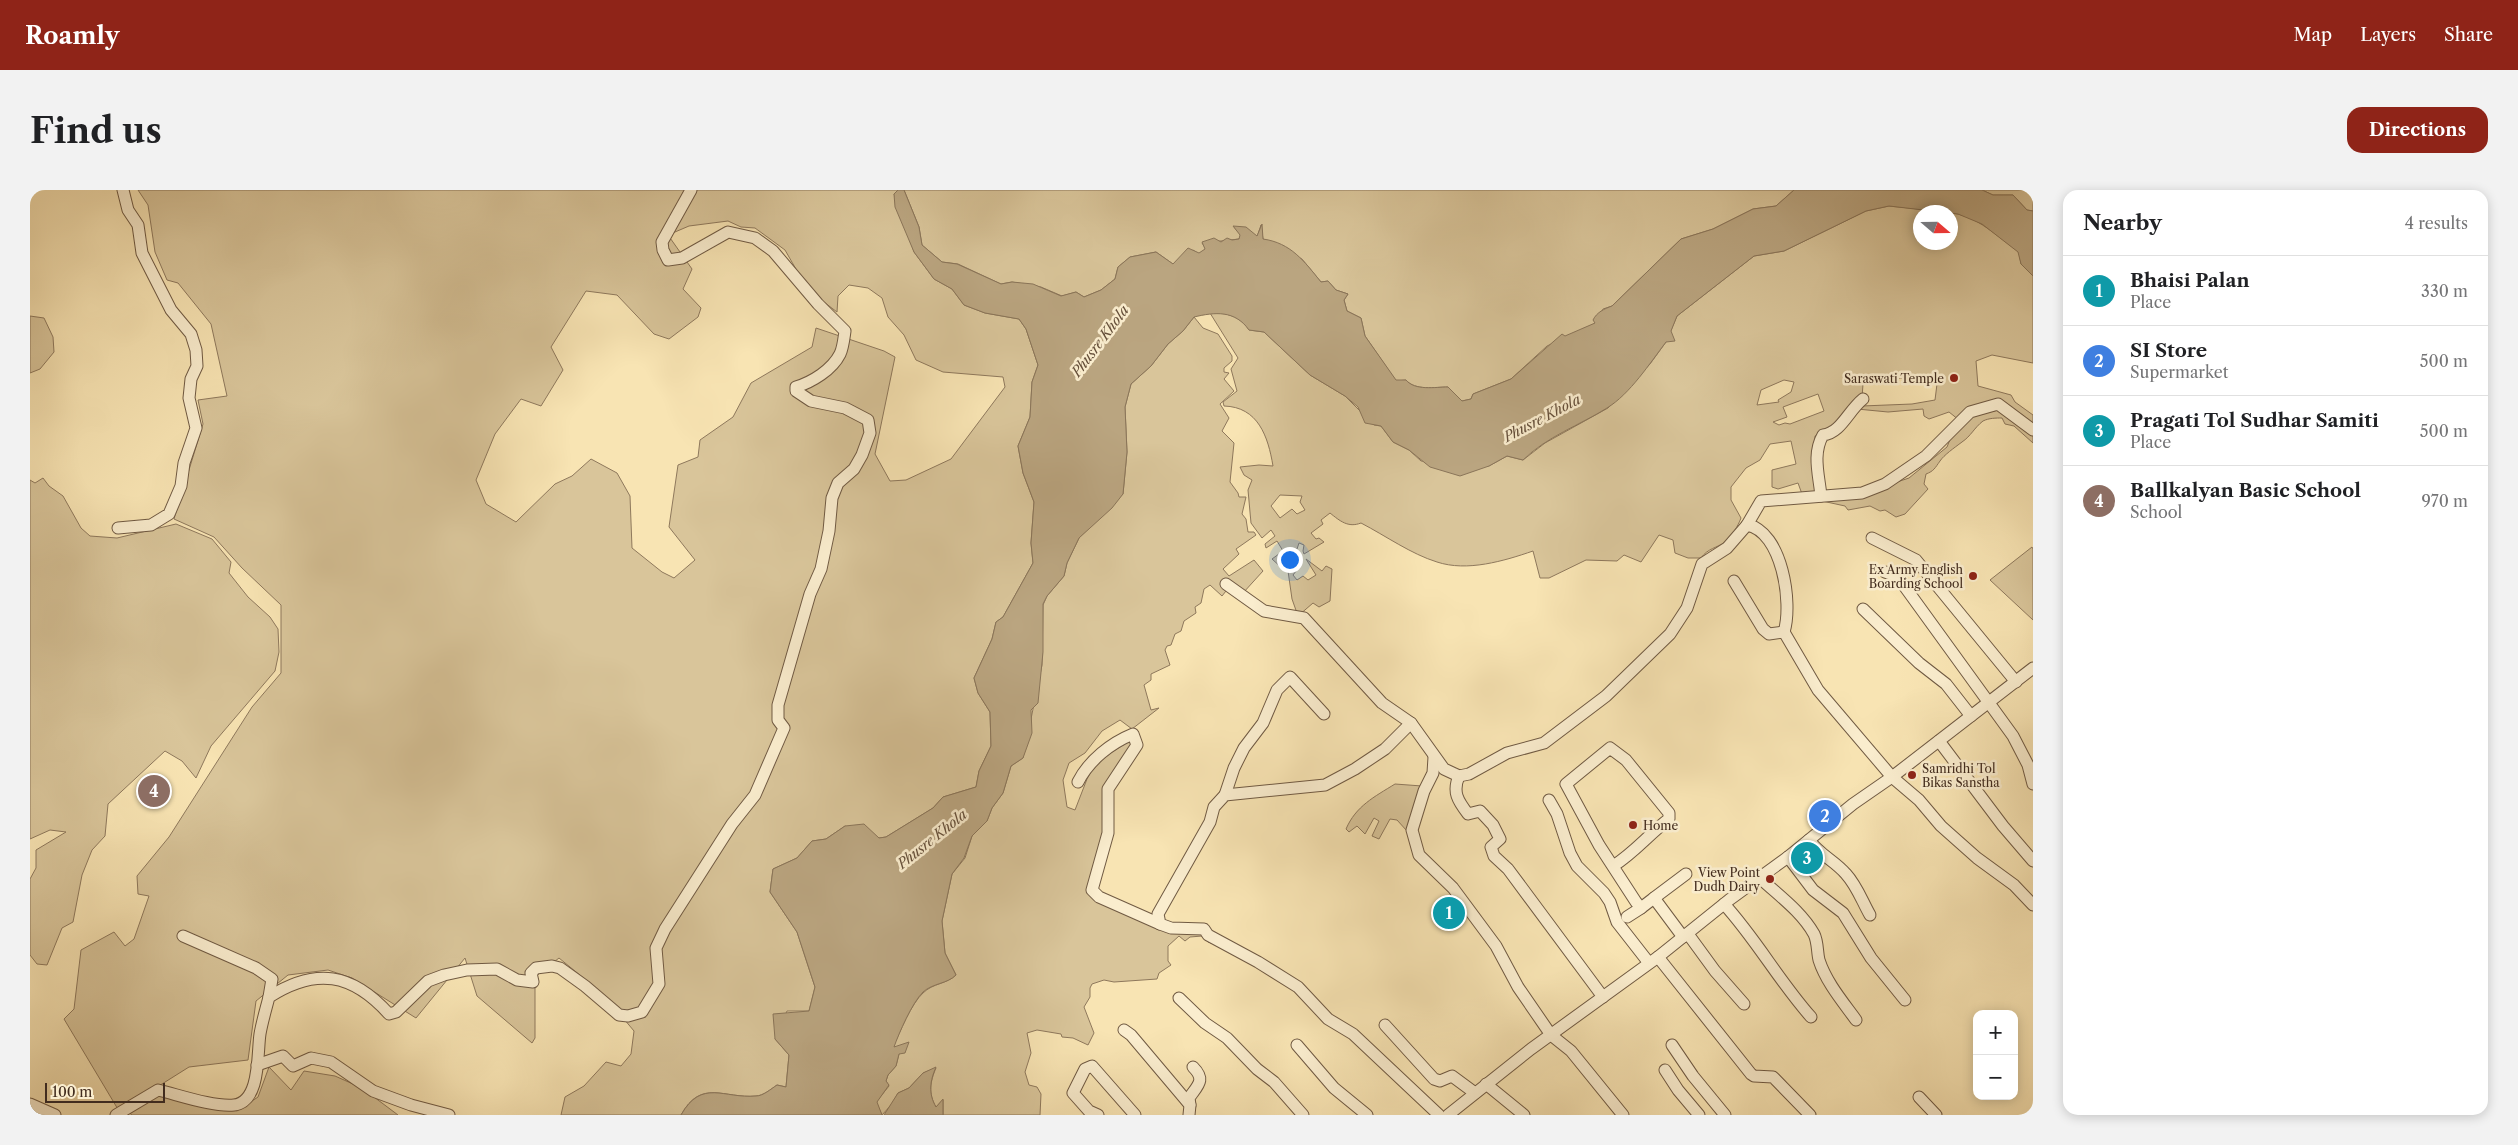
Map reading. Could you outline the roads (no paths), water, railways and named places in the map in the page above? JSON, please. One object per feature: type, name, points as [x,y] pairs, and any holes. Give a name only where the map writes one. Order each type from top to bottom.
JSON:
[{"type":"street","points":[[118,528],[151,525],[169,514],[181,486],[184,463],[196,428],[189,398],[191,379],[196,366],[196,350],[191,334],[171,310],[142,253],[138,225],[128,210],[123,190]]},
{"type":"street","points":[[270,997],[287,985],[316,977],[330,978],[352,984],[380,1004],[389,1014],[396,1012],[428,982],[444,974],[467,970],[497,969],[517,980],[533,982],[531,973],[536,968],[552,966],[560,968],[585,986],[619,1016],[628,1016],[642,1012],[659,984],[656,948],[665,929],[732,824],[755,794],[778,744],[784,728],[778,720],[778,705],[810,594],[821,568],[829,532],[832,498],[838,483],[854,469],[870,434],[868,420],[845,408],[811,400],[796,391],[796,387],[806,384],[827,370],[840,354],[845,331],[818,304],[773,251],[755,238],[728,232],[682,258],[668,260],[663,250],[662,242],[692,190]]},
{"type":"street","points":[[1821,496],[1816,456],[1818,444],[1823,435],[1831,434],[1838,429],[1849,412],[1863,399]]},
{"type":"street","points":[[1226,584],[1264,611],[1304,618],[1382,703],[1411,723],[1444,770],[1458,776],[1476,771],[1507,753],[1544,743],[1606,696],[1670,634],[1687,608],[1702,564],[1727,548],[1747,526],[1761,501],[1862,493],[1885,484],[1926,456],[1970,412],[1998,404],[2033,430]]},
{"type":"street","points":[[1747,526],[1756,527],[1767,536],[1780,563],[1789,606],[1784,632],[1818,690],[1892,777],[1919,800],[1941,826],[1978,858],[2014,885],[2033,905]]},
{"type":"street","points":[[1872,538],[1916,560],[2016,682]]},
{"type":"street","points":[[1885,572],[1897,576],[2013,736],[2028,764],[2033,784]]},
{"type":"street","points":[[1734,581],[1763,629],[1769,634],[1784,632]]},
{"type":"street","points":[[1863,609],[1919,663],[1946,684],[1971,716]]},
{"type":"street","points":[[1448,1115],[1486,1084],[1788,857],[1853,804],[1892,777],[2032,670]]},
{"type":"street","points":[[1160,924],[1158,914],[1210,822],[1214,807],[1225,795],[1234,768],[1244,748],[1263,723],[1277,690],[1290,677],[1324,714]]},
{"type":"street","points":[[1225,795],[1325,785],[1355,769],[1385,749],[1411,723]]},
{"type":"street","points":[[1078,782],[1093,759],[1123,738],[1133,734],[1137,745],[1108,789],[1108,832],[1092,890],[1099,897],[1171,928],[1204,929],[1208,935],[1298,986],[1328,1019],[1353,1034],[1439,1115]]},
{"type":"street","points":[[1939,741],[2003,826],[2033,861]]},
{"type":"street","points":[[1613,866],[1633,853],[1668,819],[1669,812],[1626,760],[1610,748],[1566,784],[1613,866],[1641,908]]},
{"type":"street","points":[[1434,757],[1433,772],[1424,791],[1412,830],[1419,855],[1453,888],[1496,946],[1518,987],[1551,1035],[1571,1051],[1623,1115]]},
{"type":"street","points":[[1458,776],[1454,786],[1459,802],[1468,814],[1480,811],[1500,838],[1491,847],[1494,856],[1508,869],[1603,997]]},
{"type":"street","points":[[1549,800],[1557,814],[1570,853],[1577,866],[1604,893],[1610,902],[1617,922],[1653,960],[1750,1074],[1773,1077],[1810,1115]]},
{"type":"street","points":[[1809,840],[1820,854],[1846,873],[1870,915]]},
{"type":"street","points":[[1788,857],[1813,890],[1843,913],[1871,958],[1905,1000]]},
{"type":"street","points":[[1627,917],[1686,874]]},
{"type":"street","points":[[1760,878],[1802,917],[1810,928],[1816,939],[1819,961],[1826,975],[1856,1020]]},
{"type":"street","points":[[1654,898],[1744,1004]]},
{"type":"street","points":[[1724,904],[1738,919],[1791,994],[1811,1017]]},
{"type":"street","points":[[116,1115],[158,1090],[223,1105],[235,1105],[245,1101],[252,1090],[258,1065],[259,1035],[270,997],[272,979],[256,968],[183,936]]},
{"type":"street","points":[[1179,998],[1205,1023],[1227,1038],[1257,1069],[1274,1082],[1303,1115]]},
{"type":"street","points":[[1385,1025],[1434,1079],[1440,1081],[1452,1076],[1475,1093]]},
{"type":"street","points":[[1124,1030],[1131,1035],[1189,1110]]},
{"type":"street","points":[[1296,1045],[1334,1088],[1367,1115]]},
{"type":"street","points":[[1672,1045],[1693,1076],[1725,1115]]},
{"type":"street","points":[[258,1065],[283,1056],[293,1066],[311,1058],[331,1062],[373,1090],[411,1105],[448,1115]]},
{"type":"street","points":[[1098,1115],[1089,1111],[1073,1092],[1085,1069],[1092,1066],[1135,1115]]},
{"type":"street","points":[[1189,1110],[1188,1098],[1201,1080],[1200,1074],[1193,1067]]},
{"type":"street","points":[[1665,1070],[1678,1090],[1699,1115]]},
{"type":"street","points":[[1486,1084],[1524,1115]]},
{"type":"street","points":[[1919,1097],[1936,1115]]},
{"type":"street","points":[[30,1104],[55,1115]]},
{"type":"water","name":"Phusre Khola","points":[[898,190],[904,190],[919,227],[922,245],[942,262],[957,264],[1001,284],[1012,282],[1033,284],[1061,296],[1076,292],[1084,297],[1101,290],[1115,279],[1118,267],[1130,257],[1156,252],[1173,264],[1188,248],[1199,253],[1205,249],[1202,242],[1214,238],[1221,242],[1227,238],[1232,240],[1239,239],[1240,235],[1233,226],[1246,227],[1257,236],[1262,224],[1263,239],[1281,244],[1289,249],[1303,260],[1321,282],[1328,281],[1336,290],[1348,294],[1344,300],[1347,311],[1361,318],[1365,336],[1396,380],[1406,380],[1420,387],[1448,387],[1462,401],[1471,399],[1473,394],[1511,379],[1562,334],[1565,336],[1595,323],[1593,320],[1597,315],[1612,306],[1681,239],[1713,229],[1753,209],[1776,206],[1794,190],[1982,190],[1993,195],[2013,195],[2027,210],[2033,211],[2033,276],[2021,264],[2018,252],[1982,224],[1958,214],[1958,205],[1913,205],[1913,209],[1889,206],[1866,211],[1784,251],[1754,256],[1677,316],[1671,331],[1675,341],[1666,342],[1624,395],[1607,408],[1553,438],[1523,460],[1507,456],[1489,466],[1460,476],[1430,467],[1409,450],[1393,442],[1381,426],[1365,423],[1358,407],[1345,396],[1310,375],[1264,332],[1249,330],[1237,319],[1224,314],[1194,317],[1183,331],[1168,344],[1151,366],[1131,384],[1125,407],[1127,452],[1123,494],[1112,508],[1079,538],[1067,563],[1064,576],[1047,596],[1043,604],[1043,652],[1038,703],[1031,710],[1032,733],[1023,758],[1011,766],[1003,793],[992,808],[987,821],[972,836],[964,858],[952,874],[942,921],[945,953],[956,975],[923,992],[902,1026],[894,1047],[909,1042],[905,1053],[899,1054],[896,1066],[888,1075],[886,1081],[889,1085],[877,1102],[882,1115],[681,1115],[697,1097],[706,1094],[759,1096],[777,1085],[786,1087],[789,1055],[775,1039],[773,1014],[809,1011],[815,987],[797,932],[770,892],[773,869],[797,858],[812,841],[826,839],[845,826],[864,824],[879,838],[886,837],[933,808],[943,797],[976,787],[979,771],[991,746],[990,712],[978,693],[974,678],[992,639],[996,622],[1003,617],[1033,563],[1031,543],[1034,502],[1023,473],[1018,446],[1030,417],[1032,382],[1038,365],[1026,329],[1019,319],[985,313],[964,305],[952,289],[934,279],[914,252],[895,207],[894,194]]},
{"type":"water","points":[[936,1067],[931,1082],[931,1092],[936,1107],[943,1099],[943,1115],[884,1115],[898,1093],[909,1088],[923,1073]]},
{"type":"place","name":"Saraswati Temple","points":[[1954,378]]},
{"type":"place","name":"Ex Army English Boarding School","points":[[1973,576]]},
{"type":"place","name":"Samridhi Tol Bikas Sanstha","points":[[1912,775]]},
{"type":"place","name":"Ballkalyan Basic School","points":[[154,791]]},
{"type":"place","name":"SI Store","points":[[1825,816]]},
{"type":"place","name":"Home","points":[[1633,825]]},
{"type":"place","name":"Pragati Tol Sudhar Samiti","points":[[1807,858]]},
{"type":"place","name":"View Point Dudh Dairy","points":[[1770,879]]},
{"type":"place","name":"Bhaisi Palan","points":[[1449,913]]}]
